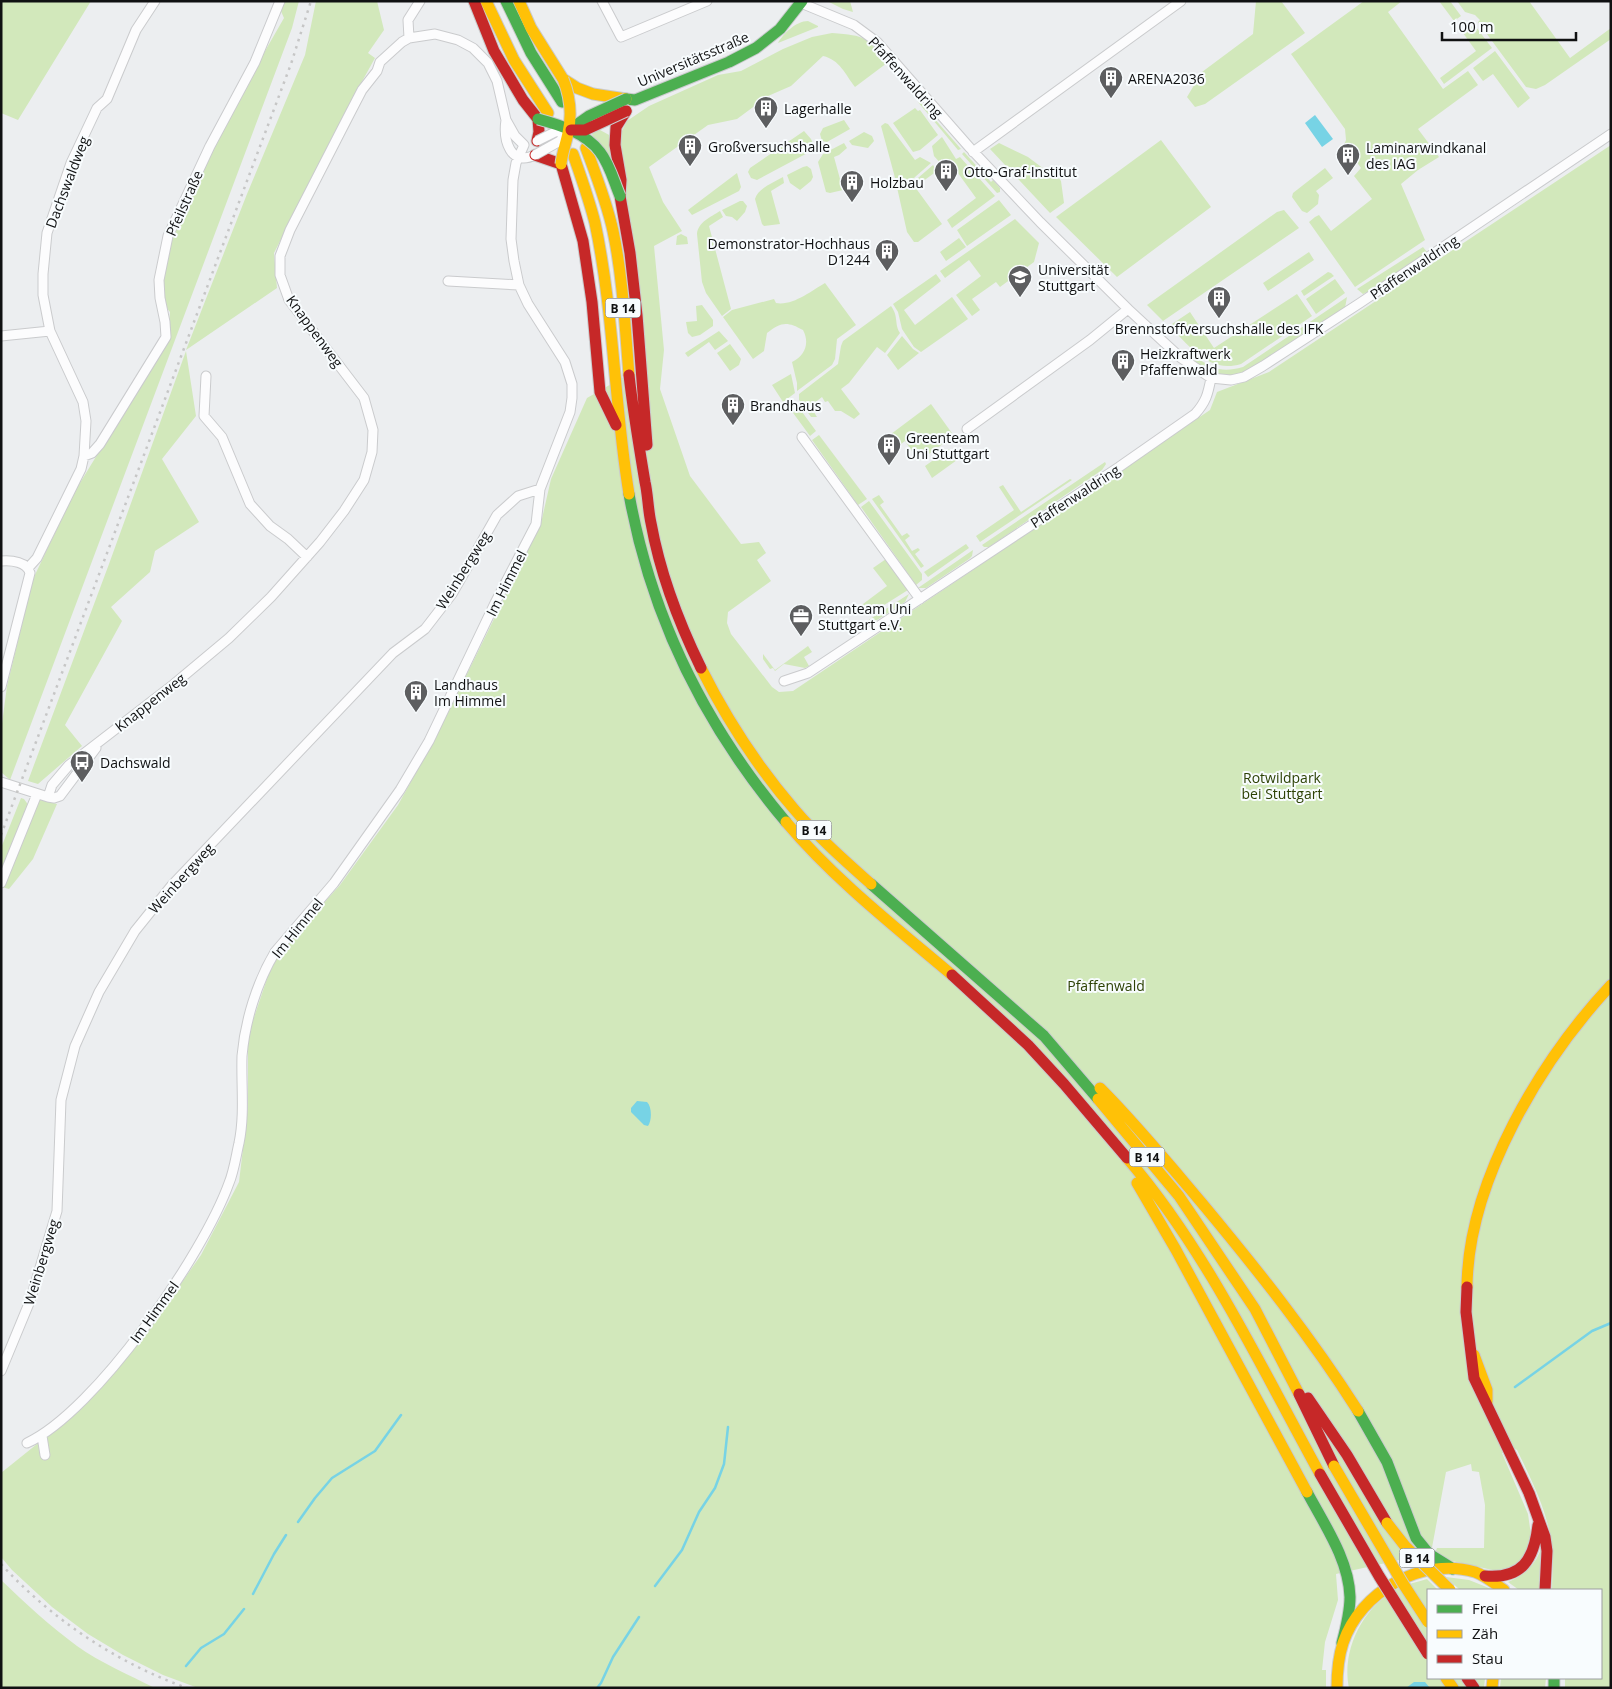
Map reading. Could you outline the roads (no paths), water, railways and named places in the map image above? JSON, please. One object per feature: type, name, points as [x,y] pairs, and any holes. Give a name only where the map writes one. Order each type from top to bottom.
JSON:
[{"type":"main road","points":[[474,1],[494,51],[523,100],[543,116]]},
{"type":"main road","points":[[486,1],[543,116],[540,132],[531,146],[561,164]]},
{"type":"main road","points":[[499,1],[521,45],[531,55]]},
{"type":"main road","points":[[506,1],[531,55],[562,102]]},
{"type":"main road","name":"B 14","points":[[519,1],[530,28],[563,79],[569,94],[569,130],[561,164],[583,241],[592,302],[600,392],[620,433]]},
{"type":"main road","name":"Universitätsstraße","points":[[569,130],[580,120],[594,112],[629,103],[748,54],[779,30],[801,2]]},
{"type":"main road","name":"B 14","points":[[563,79],[589,94],[629,103],[619,121],[615,134],[621,180],[620,196],[630,253],[637,315],[649,466],[643,471]]},
{"type":"main road","name":"B 14","points":[[543,116],[590,142],[600,152],[620,196]]},
{"type":"main road","name":"B 14","points":[[586,148],[601,188],[613,232],[619,272],[633,412],[651,524],[664,576],[680,621],[717,699],[756,760],[794,808],[837,854],[1044,1036],[1140,1148],[1189,1210],[1250,1301],[1288,1371],[1338,1441],[1387,1523],[1405,1546],[1449,1589]]},
{"type":"main road","name":"B 14","points":[[573,154],[590,203],[604,265],[620,433],[635,522],[659,607],[674,644],[702,702],[736,756],[774,808],[806,845],[850,888],[961,982],[1009,1026],[1050,1068],[1102,1129],[1146,1197],[1334,1543],[1347,1573],[1350,1588],[1349,1614],[1338,1662],[1337,1688]]},
{"type":"main road","points":[[1545,1589],[1547,1547],[1529,1493],[1487,1403],[1487,1390],[1479,1365],[1471,1349],[1466,1308],[1467,1268],[1474,1224],[1486,1185],[1510,1130],[1541,1075],[1576,1025],[1611,985]]},
{"type":"main road","points":[[1082,1079],[1091,1081],[1105,1091],[1117,1104],[1212,1215],[1266,1282],[1320,1354],[1374,1436],[1390,1468],[1415,1539],[1426,1553],[1453,1569],[1499,1578],[1509,1576],[1530,1559],[1536,1545],[1538,1520]]},
{"type":"main road","points":[[1102,1129],[1162,1202],[1225,1300],[1320,1474],[1379,1576],[1427,1652]]},
{"type":"main road","points":[[1288,1371],[1334,1466],[1402,1582],[1427,1620]]},
{"type":"main road","points":[[1342,1643],[1363,1608],[1377,1594],[1391,1584],[1423,1572],[1453,1569]]},
{"type":"main road","points":[[1485,1576],[1503,1589]]},
{"type":"street","name":"Dachswaldweg","points":[[28,568],[38,558],[81,469],[84,456],[86,421],[83,402],[50,331],[44,296],[43,274],[47,232],[61,188],[97,108],[107,99],[136,30],[155,1]]},
{"type":"street","name":"Pfeilstraße","points":[[84,456],[92,452],[100,444],[166,337],[159,280],[168,236],[210,146],[255,62],[280,1]]},
{"type":"street","points":[[420,1],[408,20],[410,38],[434,34],[458,40],[473,48],[488,64],[497,81],[506,120],[515,136],[531,146],[524,158],[514,156],[509,148],[505,128],[506,120]]},
{"type":"street","points":[[602,1],[622,38],[707,1]]},
{"type":"street","points":[[973,152],[1180,1]]},
{"type":"street","name":"Pfaffenwaldring","points":[[801,2],[854,26],[873,38],[973,152],[1040,222],[1128,309],[1181,358],[1211,378],[1231,380],[1244,378],[1360,303],[1611,134]]},
{"type":"street","name":"Knappenweg","points":[[101,742],[60,796],[48,797],[52,785],[70,765],[230,638],[271,597],[307,557],[344,510],[364,480],[372,452],[373,430],[364,398],[289,300],[280,275],[280,256],[290,230],[362,90],[377,71],[380,62],[394,48],[410,38]]},
{"type":"street","name":"Universitätsstraße","points":[[531,146],[555,132],[569,130]]},
{"type":"street","name":"Universitätsstraße","points":[[531,146],[560,141],[569,130]]},
{"type":"street","name":"Im Himmel","points":[[27,1443],[42,1436],[79,1405],[115,1364],[182,1274],[201,1241],[229,1183],[238,1149],[242,1114],[242,1057],[246,1027],[269,963],[275,952],[347,866],[400,790],[430,740],[494,604],[536,524],[540,489],[570,412],[572,384],[566,362],[528,304],[519,285],[511,239],[513,180],[518,158],[531,146]]},
{"type":"street","points":[[448,281],[519,285]]},
{"type":"street","points":[[967,429],[1084,345],[1128,309]]},
{"type":"street","points":[[1,336],[50,331]]},
{"type":"street","points":[[206,376],[204,416],[222,437],[250,504],[270,526],[288,539],[307,557]]},
{"type":"street","name":"Pfaffenwaldring","points":[[784,681],[808,673],[1119,467],[1195,414],[1204,404],[1209,392],[1211,378]]},
{"type":"street","points":[[802,437],[920,599]]},
{"type":"street","name":"Weinbergweg","points":[[1,1371],[30,1301],[57,1211],[61,1100],[75,1046],[99,992],[135,931],[172,885],[387,660],[425,629],[452,594],[497,515],[518,496],[540,489]]},
{"type":"street","points":[[1,561],[16,562],[28,568],[30,574],[1,687]]},
{"type":"street","points":[[1,782],[48,797]]},
{"type":"street","points":[[1,883],[37,794]]},
{"type":"street","points":[[42,1436],[44,1455]]},
{"type":"water","points":[[1315,115],[1333,139],[1322,147],[1305,123]]},
{"type":"water","points":[[637,1101],[649,1104],[651,1114],[648,1126],[644,1125],[631,1112],[631,1108]]},
{"type":"water","points":[[1414,1682],[1425,1682],[1430,1688],[1406,1688]]},
{"type":"waterway","points":[[1515,1387],[1592,1331],[1611,1323]]},
{"type":"waterway","points":[[298,1522],[332,1478],[375,1451],[401,1415]]},
{"type":"waterway","points":[[655,1586],[682,1550],[699,1512],[715,1488],[724,1464],[728,1427]]},
{"type":"waterway","points":[[253,1594],[286,1535]]},
{"type":"waterway","points":[[186,1666],[201,1648],[224,1634],[244,1609]]},
{"type":"waterway","points":[[597,1688],[613,1657],[639,1617]]},
{"type":"railway","points":[[1,835],[291,64],[311,1]]},
{"type":"railway","points":[[1,1564],[41,1603],[86,1637],[135,1666],[187,1688]]},
{"type":"place","name":"ARENA2036","points":[[1111,99]]},
{"type":"place","name":"Lagerhalle","points":[[766,129]]},
{"type":"place","name":"Großversuchshalle","points":[[690,167]]},
{"type":"place","name":"Laminarwindkanal des IAG","points":[[1348,176]]},
{"type":"place","name":"Otto-Graf-Institut","points":[[946,192]]},
{"type":"place","name":"Holzbau","points":[[852,203]]},
{"type":"place","name":"Demonstrator-Hochhaus D1244","points":[[887,272]]},
{"type":"place","name":"Universität Stuttgart","points":[[1020,298]]},
{"type":"place","name":"Brennstoffversuchshalle des IFK","points":[[1219,319]]},
{"type":"place","name":"Heizkraftwerk Pfaffenwald","points":[[1123,382]]},
{"type":"place","name":"Brandhaus","points":[[733,426]]},
{"type":"place","name":"Greenteam Uni Stuttgart","points":[[889,466]]},
{"type":"place","name":"Rennteam Uni Stuttgart e.V.","points":[[801,637]]},
{"type":"place","name":"Landhaus Im Himmel","points":[[416,713]]},
{"type":"place","name":"Dachswald","points":[[82,783]]},
{"type":"park label","name":"Rotwildpark bei Stuttgart","points":[[1282,786]]},
{"type":"park label","name":"Pfaffenwald","points":[[1106,985]]}]
